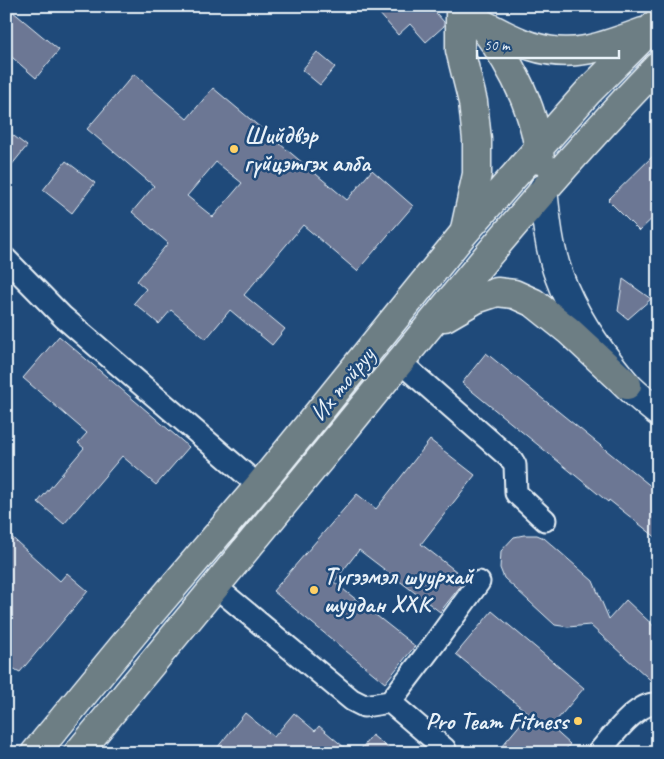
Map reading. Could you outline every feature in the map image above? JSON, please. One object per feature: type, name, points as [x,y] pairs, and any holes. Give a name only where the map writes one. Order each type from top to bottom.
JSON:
[{"type":"main road","points":[[460,6],[460,50],[473,102],[477,140],[477,174],[464,233]]},
{"type":"main road","points":[[474,15],[530,46],[558,52],[583,52],[607,45],[654,26]]},
{"type":"main road","points":[[474,15],[521,87],[531,113],[539,147],[550,242],[558,275],[574,309],[595,342],[627,385]]},
{"type":"main road","name":"Их тойруу","points":[[35,753],[259,486],[464,233],[588,92],[654,26]]},
{"type":"main road","name":"Их тойруу","points":[[78,753],[543,190],[658,66]]},
{"type":"main road","points":[[429,326],[476,299],[498,292],[514,294],[534,303],[569,331],[658,412]]},
{"type":"street","points":[[6,259],[63,317],[259,486]]},
{"type":"street","points":[[400,362],[512,460],[516,470],[516,493],[545,520]]},
{"type":"street","points":[[216,587],[352,700],[364,706],[390,702],[479,582]]},
{"type":"street","points":[[390,702],[445,750],[446,753]]},
{"type":"street","points":[[598,753],[637,710],[653,703],[658,704]]},
{"type":"building","points":[[6,6],[59,50],[36,78],[6,52]]},
{"type":"building","points":[[373,6],[430,6],[444,22],[444,26],[426,42],[410,24],[398,35]]},
{"type":"building","points":[[317,52],[335,67],[320,85],[302,70]]},
{"type":"building","points":[[134,74],[187,119],[213,88],[347,200],[372,170],[413,206],[357,271],[303,225],[244,295],[285,329],[272,345],[230,310],[206,339],[171,310],[159,324],[134,303],[146,289],[137,281],[168,243],[132,212],[154,186],[87,129]],"holes":[[[216,162],[242,183],[213,217],[187,196]]]},
{"type":"building","points":[[6,130],[27,146],[6,172]]},
{"type":"building","points":[[658,151],[658,213],[639,231],[608,200]]},
{"type":"building","points":[[66,161],[95,183],[72,213],[43,190]]},
{"type":"building","points":[[623,279],[651,299],[628,319],[618,311]]},
{"type":"building","points":[[59,336],[189,447],[156,485],[122,456],[64,524],[38,502],[84,448],[78,443],[87,433],[23,378]]},
{"type":"building","points":[[486,353],[658,492],[658,539],[609,500],[608,502],[462,383]]},
{"type":"building","points":[[430,440],[475,475],[421,544],[466,579],[440,612],[359,550],[334,582],[415,646],[385,683],[273,591],[357,494],[376,509]]},
{"type":"building","points":[[6,532],[60,581],[67,573],[88,591],[20,672],[6,665]]},
{"type":"building","points":[[537,535],[544,538],[593,581],[609,619],[626,600],[658,630],[658,687],[590,625],[568,627],[555,625],[504,578],[500,568],[501,551],[514,537]]},
{"type":"building","points":[[492,611],[584,688],[551,727],[570,744],[563,753],[496,753],[529,714],[456,654]]},
{"type":"building","points":[[245,713],[274,737],[294,713],[315,731],[319,726],[351,753],[213,753]]},
{"type":"building","points":[[372,735],[394,753],[358,753]]},
{"type":"place","name":"Шийдвэр гүйцэтгэх алба","points":[[234,149]]},
{"type":"place","name":"Түгээмэл шуурхай шуудан ХХК","points":[[314,590]]},
{"type":"place","name":"Pro Team Fitness","points":[[578,721]]}]
